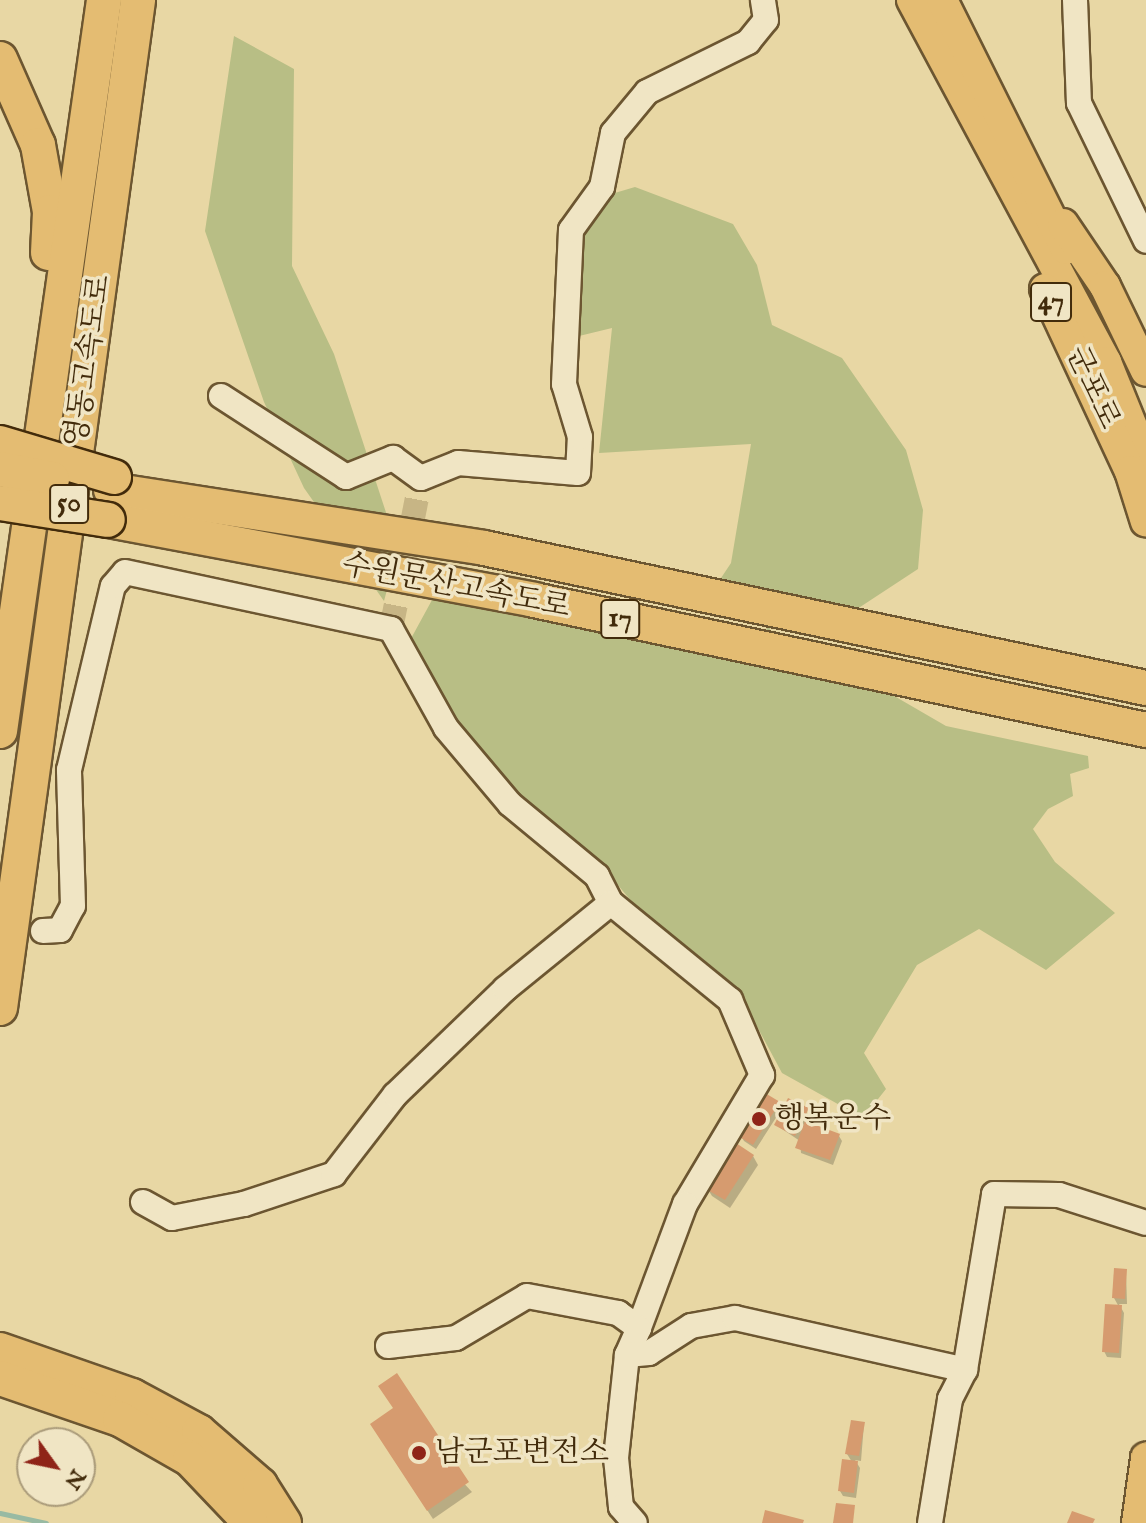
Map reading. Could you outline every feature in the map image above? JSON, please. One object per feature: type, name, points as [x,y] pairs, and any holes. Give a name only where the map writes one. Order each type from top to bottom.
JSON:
[{"type":"highway","name":"영동고속도로","points":[[0,731],[35,467],[104,0]]},
{"type":"highway","name":"영동고속도로","points":[[0,1008],[138,0]]},
{"type":"highway","points":[[0,59],[38,145],[50,212],[35,467]]},
{"type":"highway","points":[[0,443],[111,496]]},
{"type":"highway","name":"수원문산고속도로","points":[[0,469],[534,600],[1138,728]]},
{"type":"highway","name":"수원문산고속도로","points":[[0,503],[111,496],[197,504],[484,548],[1136,686]]},
{"type":"highway","points":[[13,1368],[120,1419],[190,1459],[251,1523]]},
{"type":"highway","points":[[13,1368],[132,1396],[199,1432],[260,1485],[284,1523]]},
{"type":"main road","name":"군포로","points":[[912,0],[1106,362],[1146,461]]},
{"type":"main road","name":"군포로","points":[[942,0],[1146,410]]},
{"type":"main road","name":"군포로","points":[[955,82],[991,186],[1022,241],[1130,471],[1146,522]]},
{"type":"main road","name":"군포로","points":[[1043,202],[1091,262],[1146,371]]},
{"type":"main road","points":[[1137,1523],[1146,1458]]},
{"type":"lane","points":[[221,396],[346,477],[393,458],[421,478],[458,463],[578,473],[580,437],[564,384],[571,230],[602,187],[613,133],[647,92],[748,42],[766,20],[763,0]]},
{"type":"lane","points":[[1075,0],[1079,103],[1146,241]]},
{"type":"lane","points":[[43,931],[60,930],[73,906],[69,770],[113,586],[125,572],[391,629],[446,728],[510,804],[597,876],[611,903],[730,1000],[762,1075],[685,1204],[627,1355],[616,1458],[604,1495],[614,1523]]},
{"type":"lane","points":[[143,1202],[172,1218],[244,1204],[334,1174],[395,1095],[505,989],[611,903]]},
{"type":"lane","points":[[930,1523],[950,1399],[965,1370],[994,1194],[1059,1195],[1146,1223]]},
{"type":"lane","points":[[388,1346],[456,1338],[527,1296],[618,1313],[639,1328]]},
{"type":"lane","points":[[627,1355],[649,1353],[691,1326],[735,1318],[965,1370]]},
{"type":"lane","points":[[616,1458],[621,1507],[635,1523]]},
{"type":"green space","points":[[234,36],[294,69],[292,266],[334,354],[398,549],[384,601],[304,488],[264,402],[205,231]]},
{"type":"green space","points":[[635,187],[733,224],[757,265],[772,325],[842,358],[906,450],[923,510],[918,569],[854,611],[779,596],[761,661],[877,686],[946,726],[1088,756],[1089,768],[1070,774],[1073,796],[1048,809],[1033,829],[1055,862],[1115,913],[1046,970],[979,929],[917,965],[864,1053],[886,1089],[863,1118],[782,1073],[739,993],[638,909],[596,859],[516,798],[454,721],[408,644],[432,600],[758,662],[775,596],[717,584],[731,563],[751,444],[599,453],[612,328],[575,337],[580,236],[608,195]]},
{"type":"building","name":"행복운수","points":[[765,1093],[780,1102],[753,1145],[738,1136]]},
{"type":"building","points":[[788,1098],[809,1108],[795,1136],[774,1125]]},
{"type":"building","points":[[805,1121],[840,1134],[830,1160],[795,1148]]},
{"type":"building","points":[[733,1141],[754,1155],[725,1200],[704,1188]]},
{"type":"building","points":[[1114,1268],[1127,1269],[1125,1299],[1112,1298]]},
{"type":"building","points":[[1105,1304],[1122,1305],[1119,1353],[1102,1352]]},
{"type":"building","name":"남군포변전소","points":[[397,1373],[469,1482],[427,1511],[370,1424],[393,1408],[378,1386]]},
{"type":"building","points":[[851,1420],[865,1422],[859,1456],[845,1454]]},
{"type":"building","points":[[842,1459],[858,1461],[854,1493],[838,1491]]},
{"type":"building","points":[[836,1503],[855,1505],[853,1523],[833,1523]]},
{"type":"building","points":[[765,1510],[804,1520],[803,1523],[762,1523]]},
{"type":"building","points":[[1072,1511],[1095,1519],[1093,1523],[1067,1523]]},
{"type":"waterway","points":[[0,1513],[46,1523]]},
{"type":"tunnel","points":[[391,629],[421,478]]},
{"type":"place","name":"행복운수","points":[[759,1119]]},
{"type":"place","name":"남군포변전소","points":[[419,1453]]}]
